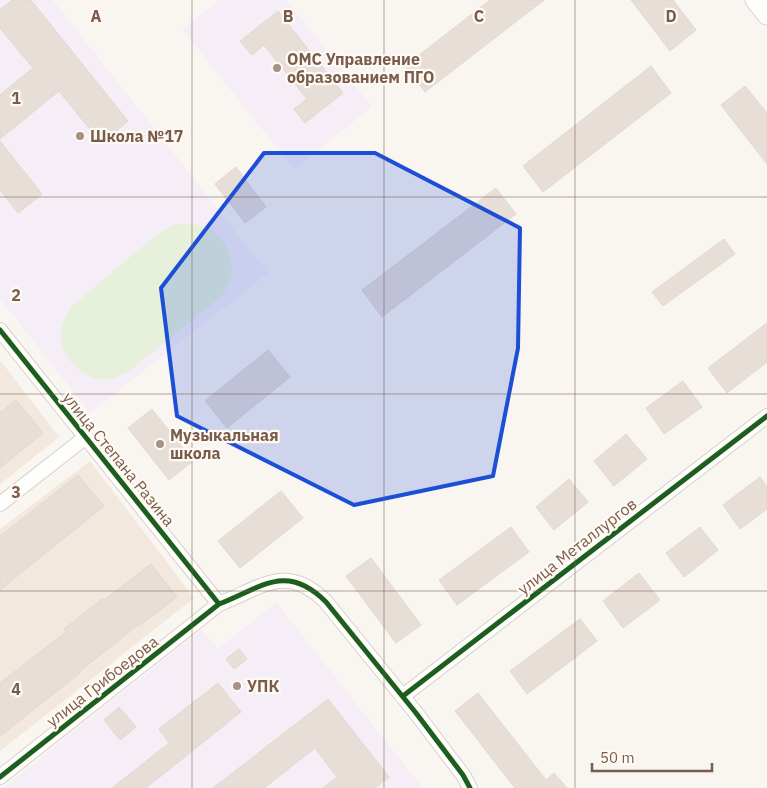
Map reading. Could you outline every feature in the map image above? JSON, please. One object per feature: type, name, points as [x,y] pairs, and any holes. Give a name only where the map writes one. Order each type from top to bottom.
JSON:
[{"type":"street","points":[[755,0],[767,15]]},
{"type":"street","name":"улица Степана Разина","points":[[0,330],[219,604]]},
{"type":"street","name":"улица Металлургов","points":[[403,696],[767,416]]},
{"type":"street","points":[[0,504],[86,438]]},
{"type":"street","name":"улица Грибоедова","points":[[0,777],[219,604],[264,584],[287,581],[303,584],[319,594],[403,696],[470,788]]},
{"type":"highlighted area","points":[[264,153],[375,153],[520,228],[518,348],[493,476],[354,505],[177,416],[161,288]]},
{"type":"shaded area","name":"Школа №17","points":[[0,0],[53,0],[268,273],[90,413],[0,299]]},
{"type":"shaded area","name":"ОМС Управление образованием ПГО","points":[[219,0],[286,0],[372,107],[294,169],[182,29]]},
{"type":"shaded area","points":[[0,360],[59,437],[0,484]]},
{"type":"shaded area","points":[[90,461],[194,598],[0,751],[0,529]]},
{"type":"shaded area","name":"УПК","points":[[276,602],[423,788],[3,788],[202,629],[218,649]]},
{"type":"green space","points":[[175,224],[194,224],[212,229],[224,242],[231,259],[232,275],[223,295],[128,372],[110,379],[101,379],[85,374],[71,362],[62,346],[61,338],[64,320],[73,305],[160,232]]},
{"type":"building","points":[[12,0],[31,0],[128,121],[101,143],[59,91],[0,139],[0,95],[33,68],[0,28],[0,10]]},
{"type":"building","points":[[490,0],[544,0],[425,92],[405,66]]},
{"type":"building","points":[[631,0],[673,0],[696,30],[670,51]]},
{"type":"building","points":[[278,11],[343,93],[305,123],[294,109],[307,99],[264,45],[252,55],[240,41]]},
{"type":"building","points":[[651,66],[671,93],[543,192],[523,166]]},
{"type":"building","points":[[745,86],[767,113],[767,164],[721,105]]},
{"type":"building","points":[[0,141],[42,194],[18,213],[0,190]]},
{"type":"building","points":[[236,167],[266,207],[245,223],[215,184]]},
{"type":"building","points":[[496,188],[516,214],[382,317],[362,290]]},
{"type":"building","points":[[724,239],[735,254],[663,306],[652,292]]},
{"type":"building","points":[[767,323],[767,362],[727,393],[708,368]]},
{"type":"building","points":[[268,350],[290,377],[227,428],[205,401]]},
{"type":"building","points":[[683,381],[702,407],[664,434],[646,408]]},
{"type":"building","points":[[16,400],[43,433],[0,468],[0,413]]},
{"type":"building","points":[[152,409],[193,461],[169,480],[128,428]]},
{"type":"building","points":[[626,434],[647,459],[614,486],[594,461]]},
{"type":"building","points":[[78,475],[104,506],[0,590],[0,536]]},
{"type":"building","points":[[760,477],[767,487],[767,509],[740,529],[723,505]]},
{"type":"building","points":[[569,479],[588,502],[554,530],[536,507]]},
{"type":"building","points":[[281,491],[303,518],[240,568],[218,541]]},
{"type":"building","points":[[511,527],[529,552],[457,605],[439,580]]},
{"type":"building","points":[[700,527],[718,550],[684,577],[666,553]]},
{"type":"building","points":[[371,558],[421,625],[396,643],[346,576]]},
{"type":"building","points":[[151,564],[177,597],[138,625],[0,736],[0,683],[66,632],[64,629],[102,599],[104,600]]},
{"type":"building","points":[[639,573],[660,600],[623,628],[603,601]]},
{"type":"building","points":[[580,619],[597,641],[527,694],[510,671]]},
{"type":"building","points":[[239,649],[247,659],[234,669],[226,659]]},
{"type":"building","points":[[218,683],[241,712],[146,788],[112,788],[169,743],[159,729]]},
{"type":"building","points":[[478,693],[546,780],[554,773],[567,788],[515,788],[455,711]]},
{"type":"building","points":[[328,699],[389,777],[375,788],[323,788],[337,777],[315,748],[264,788],[213,788]]},
{"type":"building","points":[[119,707],[136,727],[120,740],[104,720]]},
{"type":"cycle path","points":[[0,330],[219,604]]},
{"type":"cycle path","points":[[403,696],[767,416]]},
{"type":"cycle path","points":[[0,777],[219,604],[261,586],[273,582],[286,581],[298,583],[312,590],[326,602],[416,713],[463,775],[470,788]]},
{"type":"place","name":"ОМС Управление образованием ПГО","points":[[277,68]]},
{"type":"place","name":"Школа №17","points":[[80,136]]},
{"type":"place","name":"Музыкальная школа","points":[[160,444]]},
{"type":"place","name":"УПК","points":[[237,686]]}]
